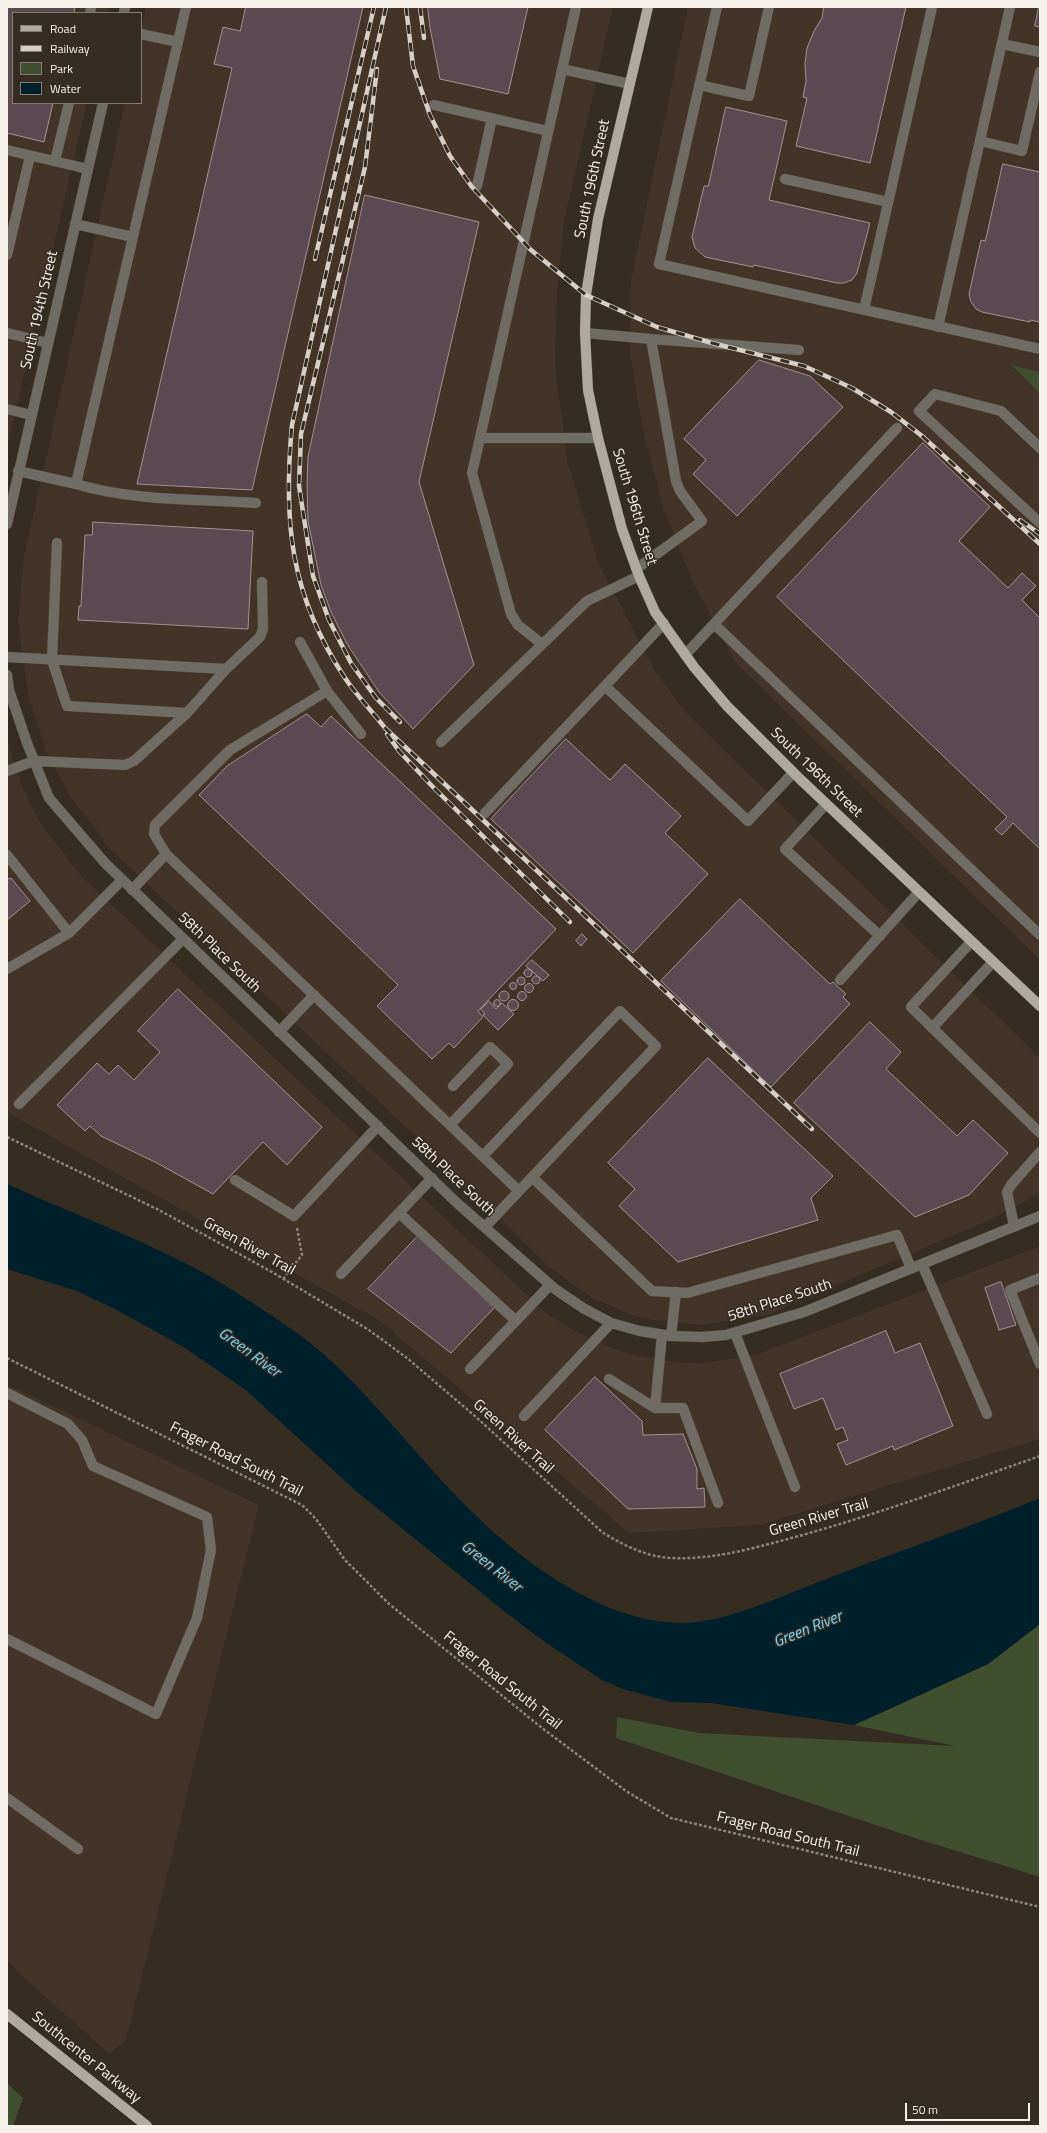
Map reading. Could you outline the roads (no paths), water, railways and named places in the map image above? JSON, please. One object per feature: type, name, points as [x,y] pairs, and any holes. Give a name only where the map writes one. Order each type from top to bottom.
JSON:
[{"type":"main road","name":"South 196th Street","points":[[648,7],[598,219],[586,296],[585,333],[588,390],[598,438],[622,529],[637,573],[655,612],[685,655],[727,706],[793,773],[1040,1006]]},
{"type":"main road","name":"Southcenter Parkway","points":[[7,2014],[147,2126]]},
{"type":"street","points":[[76,484],[186,7]]},
{"type":"street","points":[[542,644],[518,625],[511,614],[472,473],[576,7]]},
{"type":"street","points":[[717,7],[659,264],[1040,349]]},
{"type":"street","points":[[699,85],[749,96],[769,7]]},
{"type":"street","points":[[864,310],[932,7]]},
{"type":"street","points":[[938,327],[1010,7]]},
{"type":"street","points":[[142,34],[178,42]]},
{"type":"street","points":[[1002,44],[1040,52]]},
{"type":"street","points":[[562,69],[630,84]]},
{"type":"street","points":[[980,141],[1022,151],[1040,72]]},
{"type":"street","points":[[55,161],[69,104]]},
{"type":"street","name":"South 194th Street","points":[[7,524],[103,104]]},
{"type":"street","points":[[434,105],[548,131]]},
{"type":"street","points":[[477,186],[492,118]]},
{"type":"street","points":[[7,150],[88,169]]},
{"type":"street","points":[[7,255],[30,156]]},
{"type":"street","points":[[785,178],[888,202]]},
{"type":"street","points":[[75,224],[132,237]]},
{"type":"street","points":[[7,333],[48,343]]},
{"type":"street","points":[[585,333],[799,350]]},
{"type":"street","points":[[441,742],[587,601],[637,573],[702,521],[680,491],[676,481],[651,339]]},
{"type":"street","points":[[1040,448],[1001,411],[935,394],[919,411],[1040,523]]},
{"type":"street","points":[[7,409],[31,415]]},
{"type":"street","points":[[685,655],[897,428]]},
{"type":"street","points":[[480,438],[598,438]]},
{"type":"street","points":[[18,471],[97,490],[125,494],[256,503]]},
{"type":"street","points":[[57,543],[52,660],[67,706],[187,713]]},
{"type":"street","points":[[7,770],[34,761],[125,765],[134,761],[187,713],[226,669],[260,637],[263,629],[262,582]]},
{"type":"street","points":[[485,813],[664,623]]},
{"type":"street","points":[[714,624],[1040,935]]},
{"type":"street","points":[[300,642],[327,691],[360,734]]},
{"type":"street","points":[[7,657],[226,669]]},
{"type":"street","name":"58th Place South","points":[[7,675],[9,690],[34,761],[49,798],[105,863],[279,1032],[485,1227],[550,1285],[583,1308],[611,1323],[640,1331],[667,1336],[702,1337],[735,1333],[804,1312],[1040,1216]]},
{"type":"street","points":[[605,686],[748,821],[793,773]]},
{"type":"street","points":[[327,691],[230,750],[155,825],[154,834],[166,854],[519,1191]]},
{"type":"street","points":[[826,804],[785,849],[880,936]]},
{"type":"street","points":[[132,890],[166,854]]},
{"type":"street","points":[[7,855],[70,933]]},
{"type":"street","points":[[7,970],[70,933],[122,880]]},
{"type":"street","points":[[840,980],[920,892]]},
{"type":"street","points":[[19,1104],[183,939]]},
{"type":"street","points":[[971,942],[911,1007],[1040,1133]]},
{"type":"street","points":[[932,1028],[993,962]]},
{"type":"street","points":[[279,1032],[314,995]]},
{"type":"street","points":[[482,1156],[620,1011],[656,1046],[485,1227]]},
{"type":"street","points":[[450,1125],[508,1064],[490,1047],[453,1086]]},
{"type":"street","points":[[235,1180],[294,1216],[378,1126]]},
{"type":"street","points":[[1014,1226],[1007,1192],[1011,1185],[1040,1152]]},
{"type":"street","points":[[532,1177],[652,1291],[688,1293],[897,1236],[911,1268]]},
{"type":"street","points":[[341,1274],[432,1178]]},
{"type":"street","points":[[399,1213],[516,1321]]},
{"type":"street","points":[[922,1264],[987,1414]]},
{"type":"street","points":[[1040,1278],[1010,1290],[1040,1364]]},
{"type":"street","points":[[470,1369],[550,1285]]},
{"type":"street","points":[[655,1408],[676,1292]]},
{"type":"street","points":[[524,1416],[611,1323]]},
{"type":"street","points":[[735,1333],[795,1487]]},
{"type":"street","points":[[609,1379],[655,1408],[683,1408],[718,1503]]},
{"type":"street","points":[[7,1393],[68,1424],[82,1440],[93,1466],[207,1517],[211,1550],[197,1618],[156,1714],[7,1638]]},
{"type":"street","points":[[7,1798],[78,1849]]},
{"type":"water","name":"Green River","points":[[7,1184],[173,1257],[238,1294],[301,1336],[317,1348],[347,1376],[450,1490],[506,1543],[546,1574],[581,1594],[608,1607],[637,1617],[667,1622],[699,1622],[717,1618],[755,1607],[1040,1498],[1040,1624],[988,1664],[854,1725],[711,1703],[671,1702],[623,1689],[602,1680],[545,1642],[509,1615],[356,1491],[247,1391],[182,1346],[117,1310],[77,1291],[7,1269]]},
{"type":"railway","points":[[315,259],[374,7]]},
{"type":"railway","points":[[386,7],[292,425],[289,460],[290,526],[294,557],[312,617],[345,678],[385,728],[812,1129]]},
{"type":"railway","points":[[406,7],[413,66],[430,115],[450,156],[472,187],[531,250],[586,295],[657,327],[712,343],[804,366],[852,388],[891,412],[922,436],[1040,544]]},
{"type":"railway","points":[[420,7],[424,38]]},
{"type":"railway","points":[[377,69],[365,167],[301,434],[299,486],[313,576],[329,620],[351,663],[376,698],[400,722]]},
{"type":"railway","points":[[1020,520],[1040,534]]},
{"type":"railway","points":[[387,734],[399,751],[432,786],[570,922]]}]
